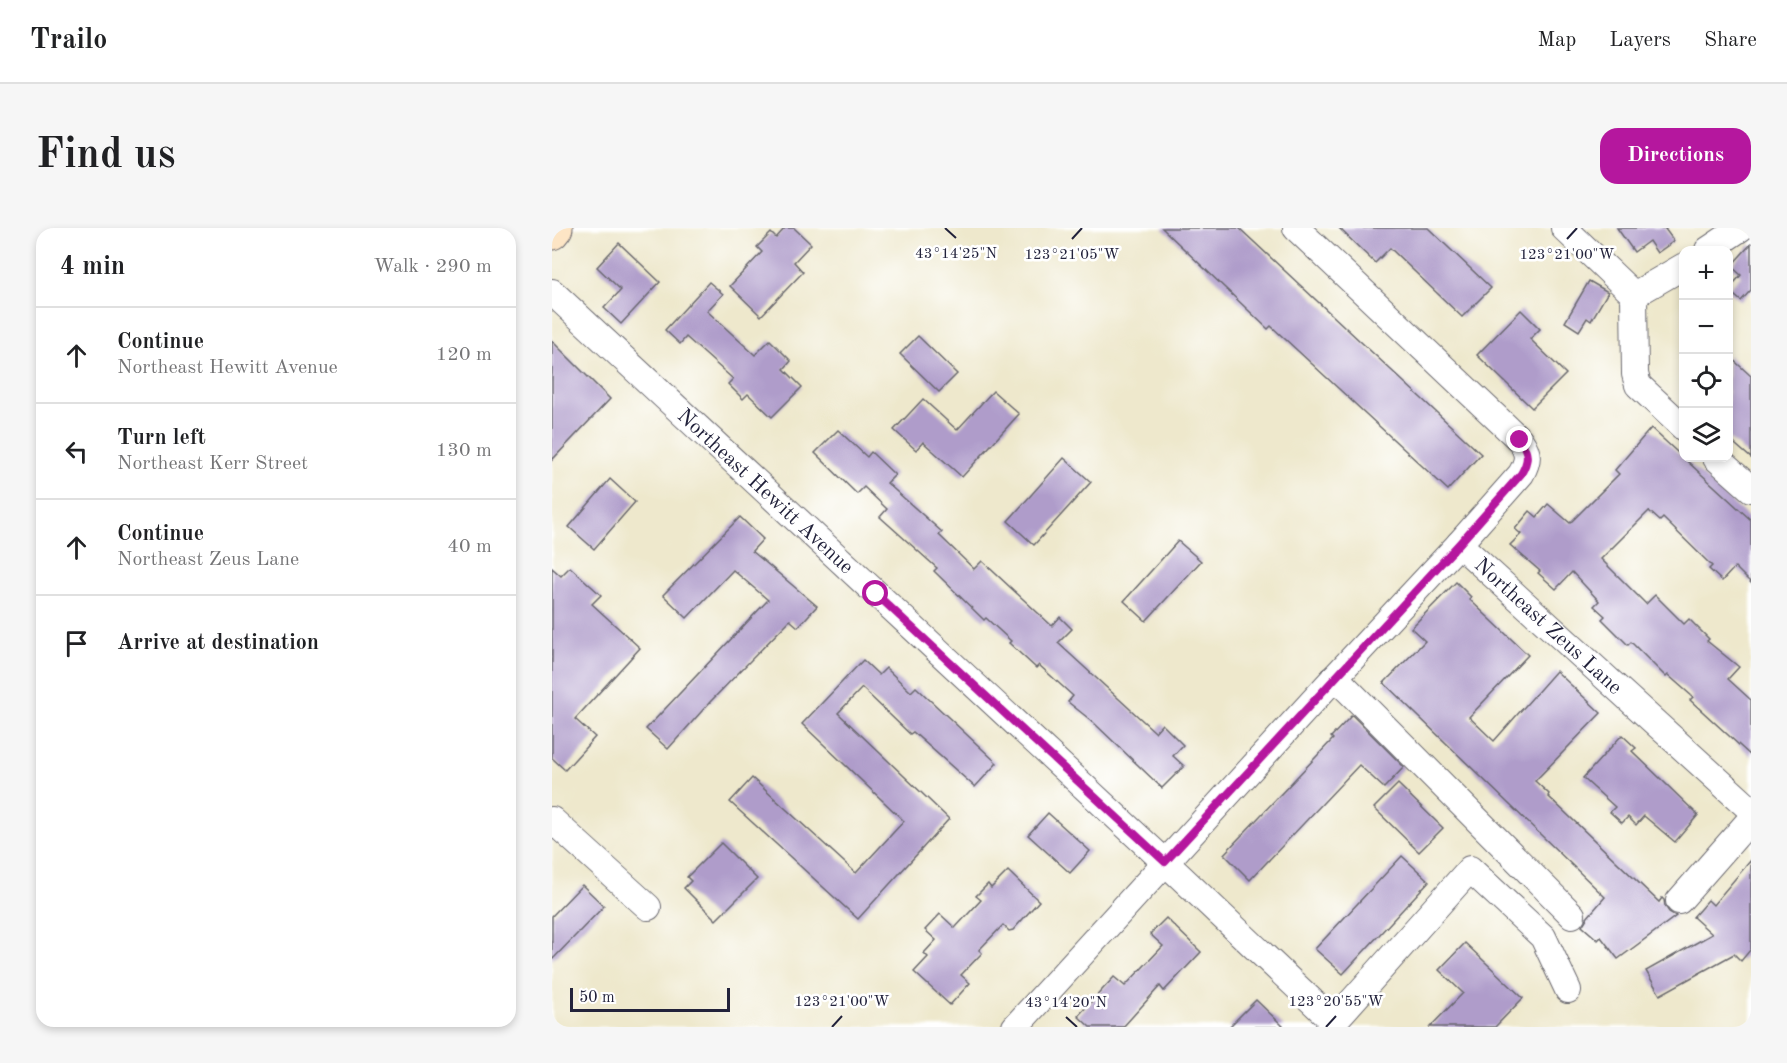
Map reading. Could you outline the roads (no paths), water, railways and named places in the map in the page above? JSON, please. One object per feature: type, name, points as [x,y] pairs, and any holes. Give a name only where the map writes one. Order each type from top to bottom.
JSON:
[{"type":"main road","points":[[552,233],[556,228]]},
{"type":"street","name":"Northeast Zeus Lane","points":[[1296,228],[1520,440],[1527,451],[1528,461],[1521,474],[1459,544],[1751,810]]},
{"type":"street","points":[[1564,228],[1634,295],[1635,374],[1638,385],[1679,424]]},
{"type":"street","points":[[1714,246],[1741,228]]},
{"type":"street","points":[[1634,295],[1679,268]]},
{"type":"street","name":"Northeast Hewitt Avenue","points":[[552,292],[1165,862],[1331,1024]]},
{"type":"street","points":[[1721,462],[1751,489]]},
{"type":"street","points":[[1015,1027],[1459,544]]},
{"type":"street","points":[[1335,677],[1572,915]]},
{"type":"street","points":[[1679,901],[1751,819]]},
{"type":"street","points":[[552,820],[648,907]]},
{"type":"street","points":[[1331,1024],[1497,839]]},
{"type":"street","points":[[1470,869],[1543,937],[1568,990]]}]
